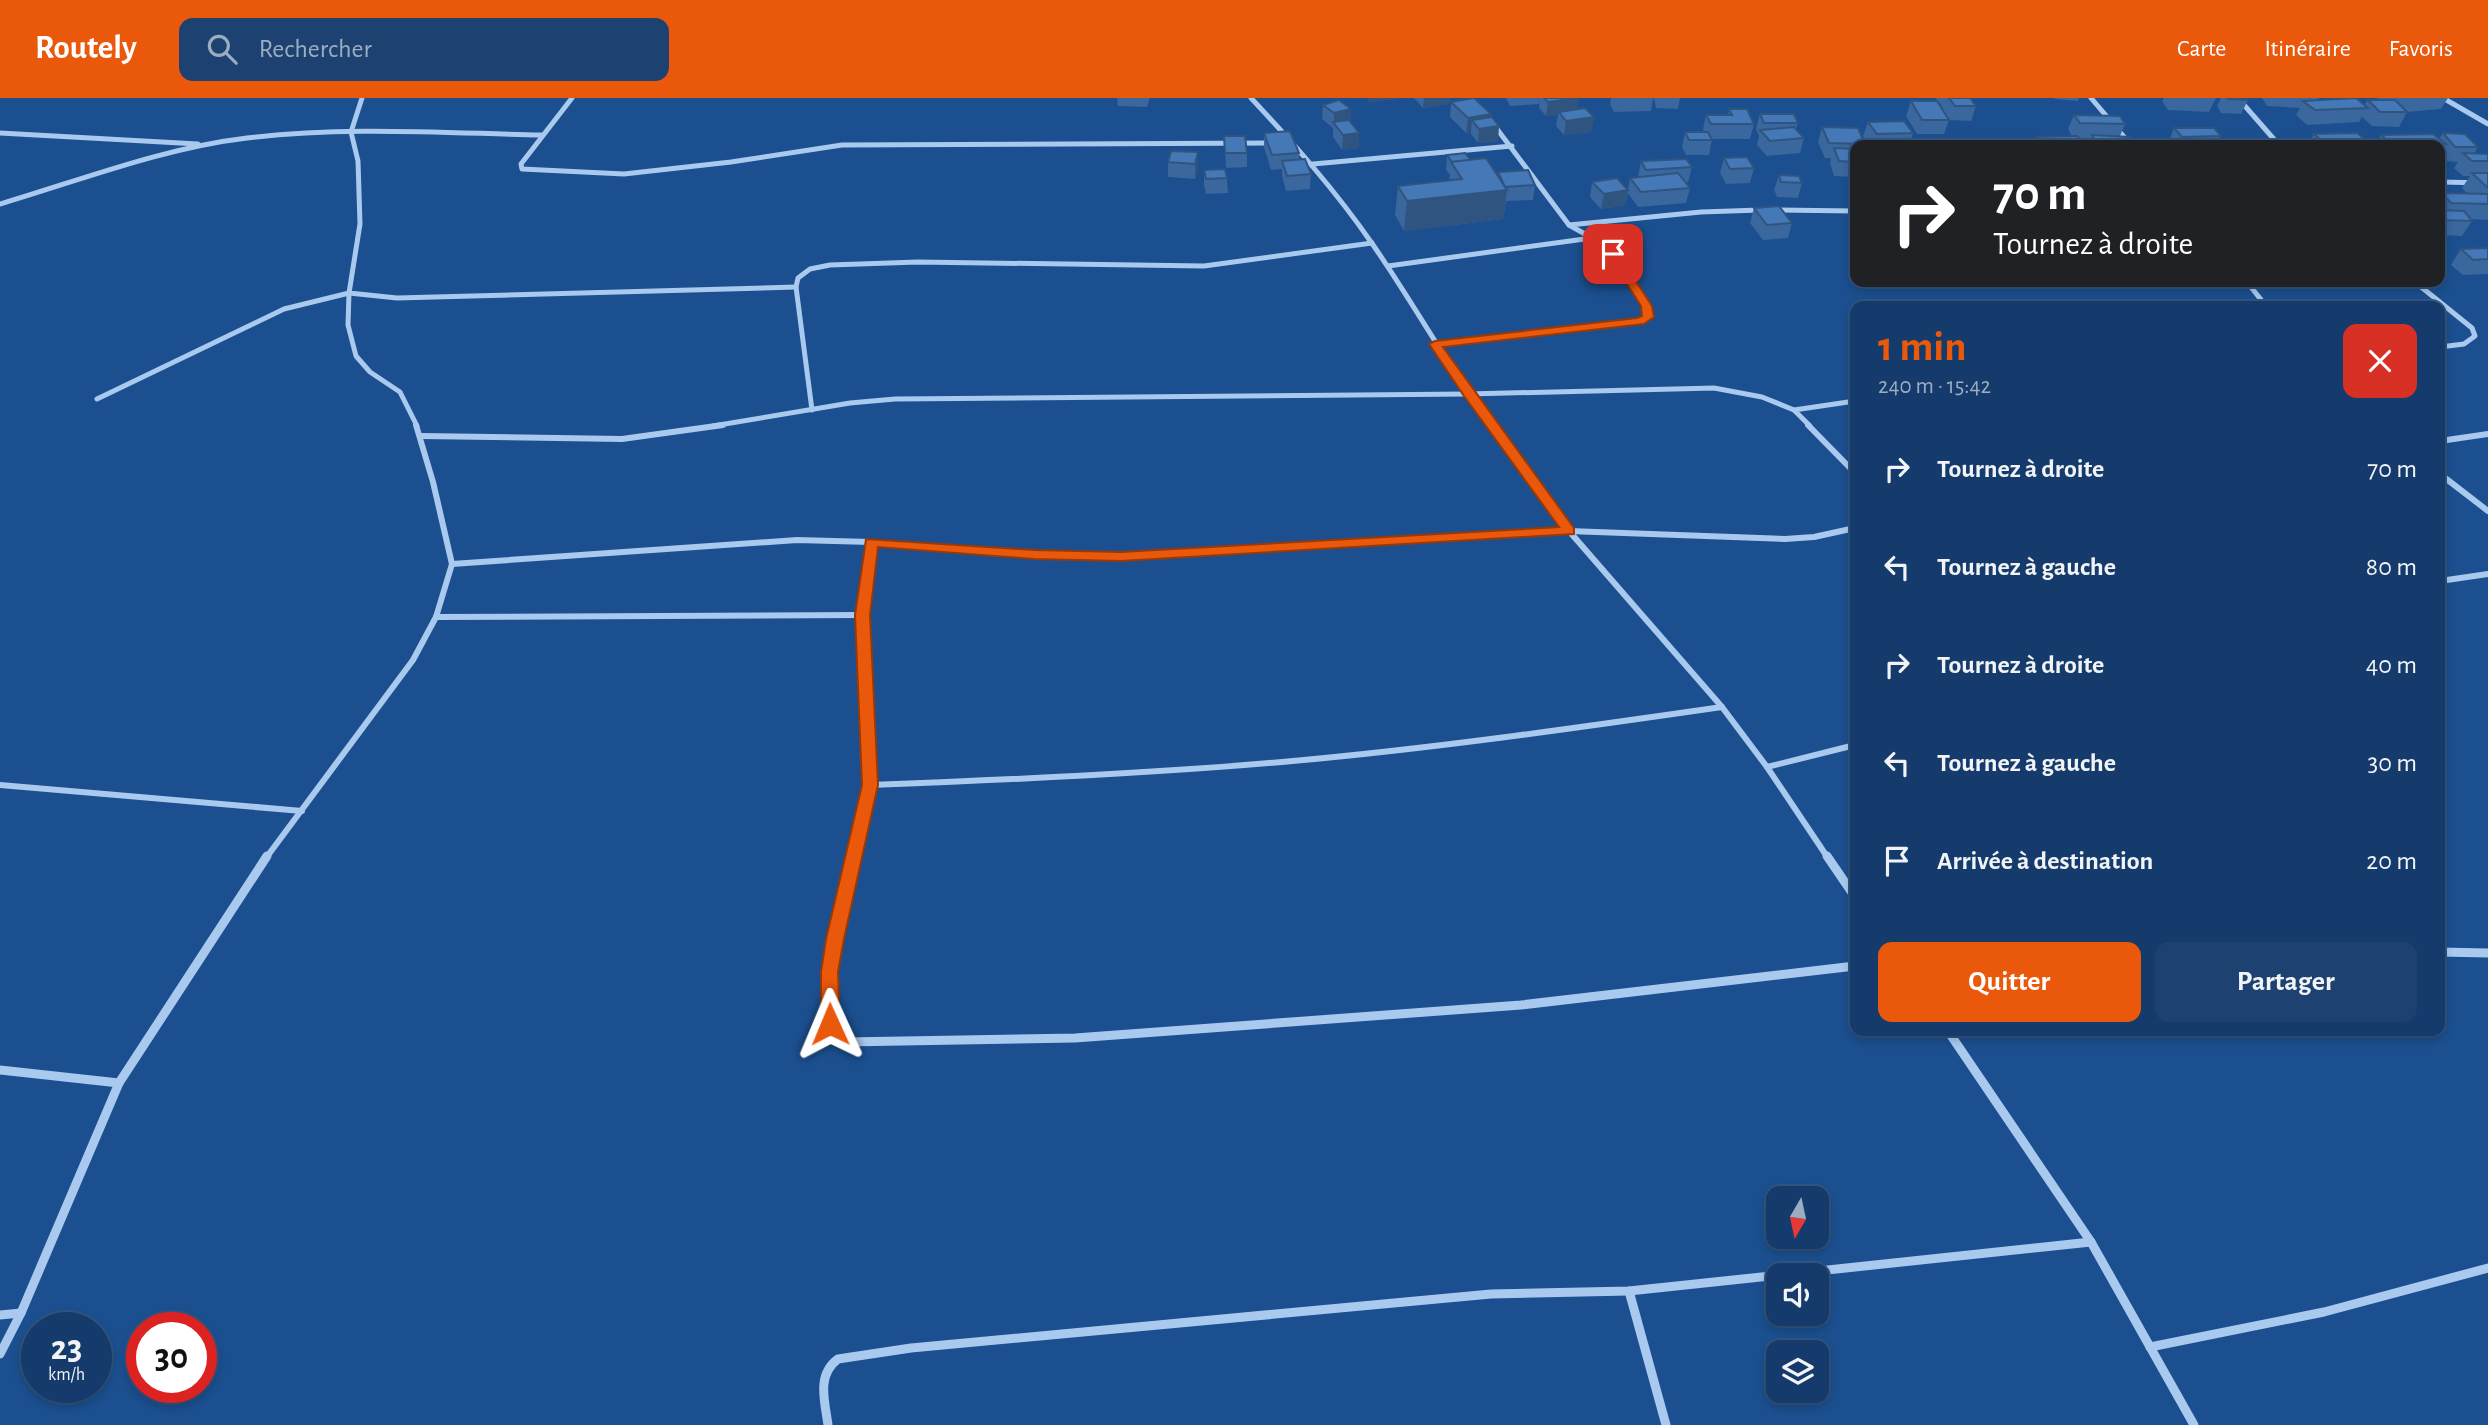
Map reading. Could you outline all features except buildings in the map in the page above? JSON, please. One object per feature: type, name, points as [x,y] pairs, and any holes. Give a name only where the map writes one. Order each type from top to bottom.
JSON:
[{"type":"street","points":[[21,1312],[119,1083],[249,880],[414,660],[436,617],[452,564],[421,436],[401,391],[358,361],[346,320],[360,224],[358,161],[351,132],[362,98]]},
{"type":"street","points":[[572,98],[541,135],[521,164],[522,169],[624,174],[731,162],[842,145],[1292,143]]},
{"type":"street","points":[[1251,98],[1312,164],[1372,243],[1468,394],[1569,531],[1722,707],[1767,767],[1850,890]]},
{"type":"street","points":[[2091,98],[2127,140]]},
{"type":"street","points":[[2238,98],[2275,140]]},
{"type":"street","points":[[2443,98],[2488,124]]},
{"type":"street","points":[[1435,344],[1640,322],[1648,317],[1647,306],[1613,254],[1569,225],[1512,146],[1487,117]]},
{"type":"street","points":[[0,204],[205,145],[247,138],[351,132],[541,135]]},
{"type":"street","points":[[0,133],[205,145]]},
{"type":"street","points":[[1312,164],[1512,146]]},
{"type":"street","points":[[2445,182],[2488,183]]},
{"type":"street","points":[[1569,225],[1742,210],[1850,211]]},
{"type":"street","points":[[1388,266],[1592,238]]},
{"type":"street","points":[[812,410],[796,287],[798,278],[810,269],[830,265],[918,262],[1204,266],[1372,243]]},
{"type":"street","points":[[97,400],[284,309],[349,293],[397,298],[433,298],[796,287]]},
{"type":"street","points":[[2251,287],[2262,301]]},
{"type":"street","points":[[2421,287],[2439,301]]},
{"type":"street","points":[[2445,306],[2472,328],[2475,336],[2471,342],[2462,346],[2445,346]]},
{"type":"street","points":[[421,436],[622,439],[650,437],[895,399],[1468,394],[1714,388],[1742,391],[1794,410],[1850,468]]},
{"type":"street","points":[[1794,410],[1850,402]]},
{"type":"street","points":[[2445,440],[2488,434]]},
{"type":"street","points":[[2445,478],[2488,511]]},
{"type":"street","points":[[452,564],[797,540],[871,542],[1034,555],[1121,556],[1569,531],[1785,539],[1814,537],[1850,529]]},
{"type":"street","points":[[871,542],[862,615],[870,785],[830,972],[830,1024],[833,1032],[845,1042],[1075,1038],[1521,1005],[1850,967]]},
{"type":"street","points":[[2445,580],[2488,574]]},
{"type":"street","points":[[436,617],[862,615]]},
{"type":"street","points":[[870,785],[1084,776],[1283,762],[1501,738],[1722,707]]},
{"type":"street","points":[[1767,767],[1850,747]]},
{"type":"street","points":[[0,785],[302,811]]},
{"type":"street","points":[[2445,952],[2488,953]]},
{"type":"street","points":[[1951,1036],[2091,1242],[2194,1425]]},
{"type":"street","points":[[0,1070],[119,1083]]},
{"type":"street","points":[[828,1425],[823,1378],[826,1368],[838,1359],[925,1347],[1492,1294],[1629,1291],[2091,1242]]},
{"type":"street","points":[[2150,1347],[2324,1312],[2488,1268]]},
{"type":"street","points":[[1629,1291],[1666,1425]]},
{"type":"street","points":[[0,1315],[21,1313]]},
{"type":"street","points":[[0,1354],[21,1313]]},
{"type":"route","points":[[830,1024],[830,972],[835,939],[870,785],[862,615],[871,542],[1034,555],[1121,556],[1569,531],[1468,394],[1435,344],[1640,322],[1648,317],[1647,306],[1613,254]]}]
